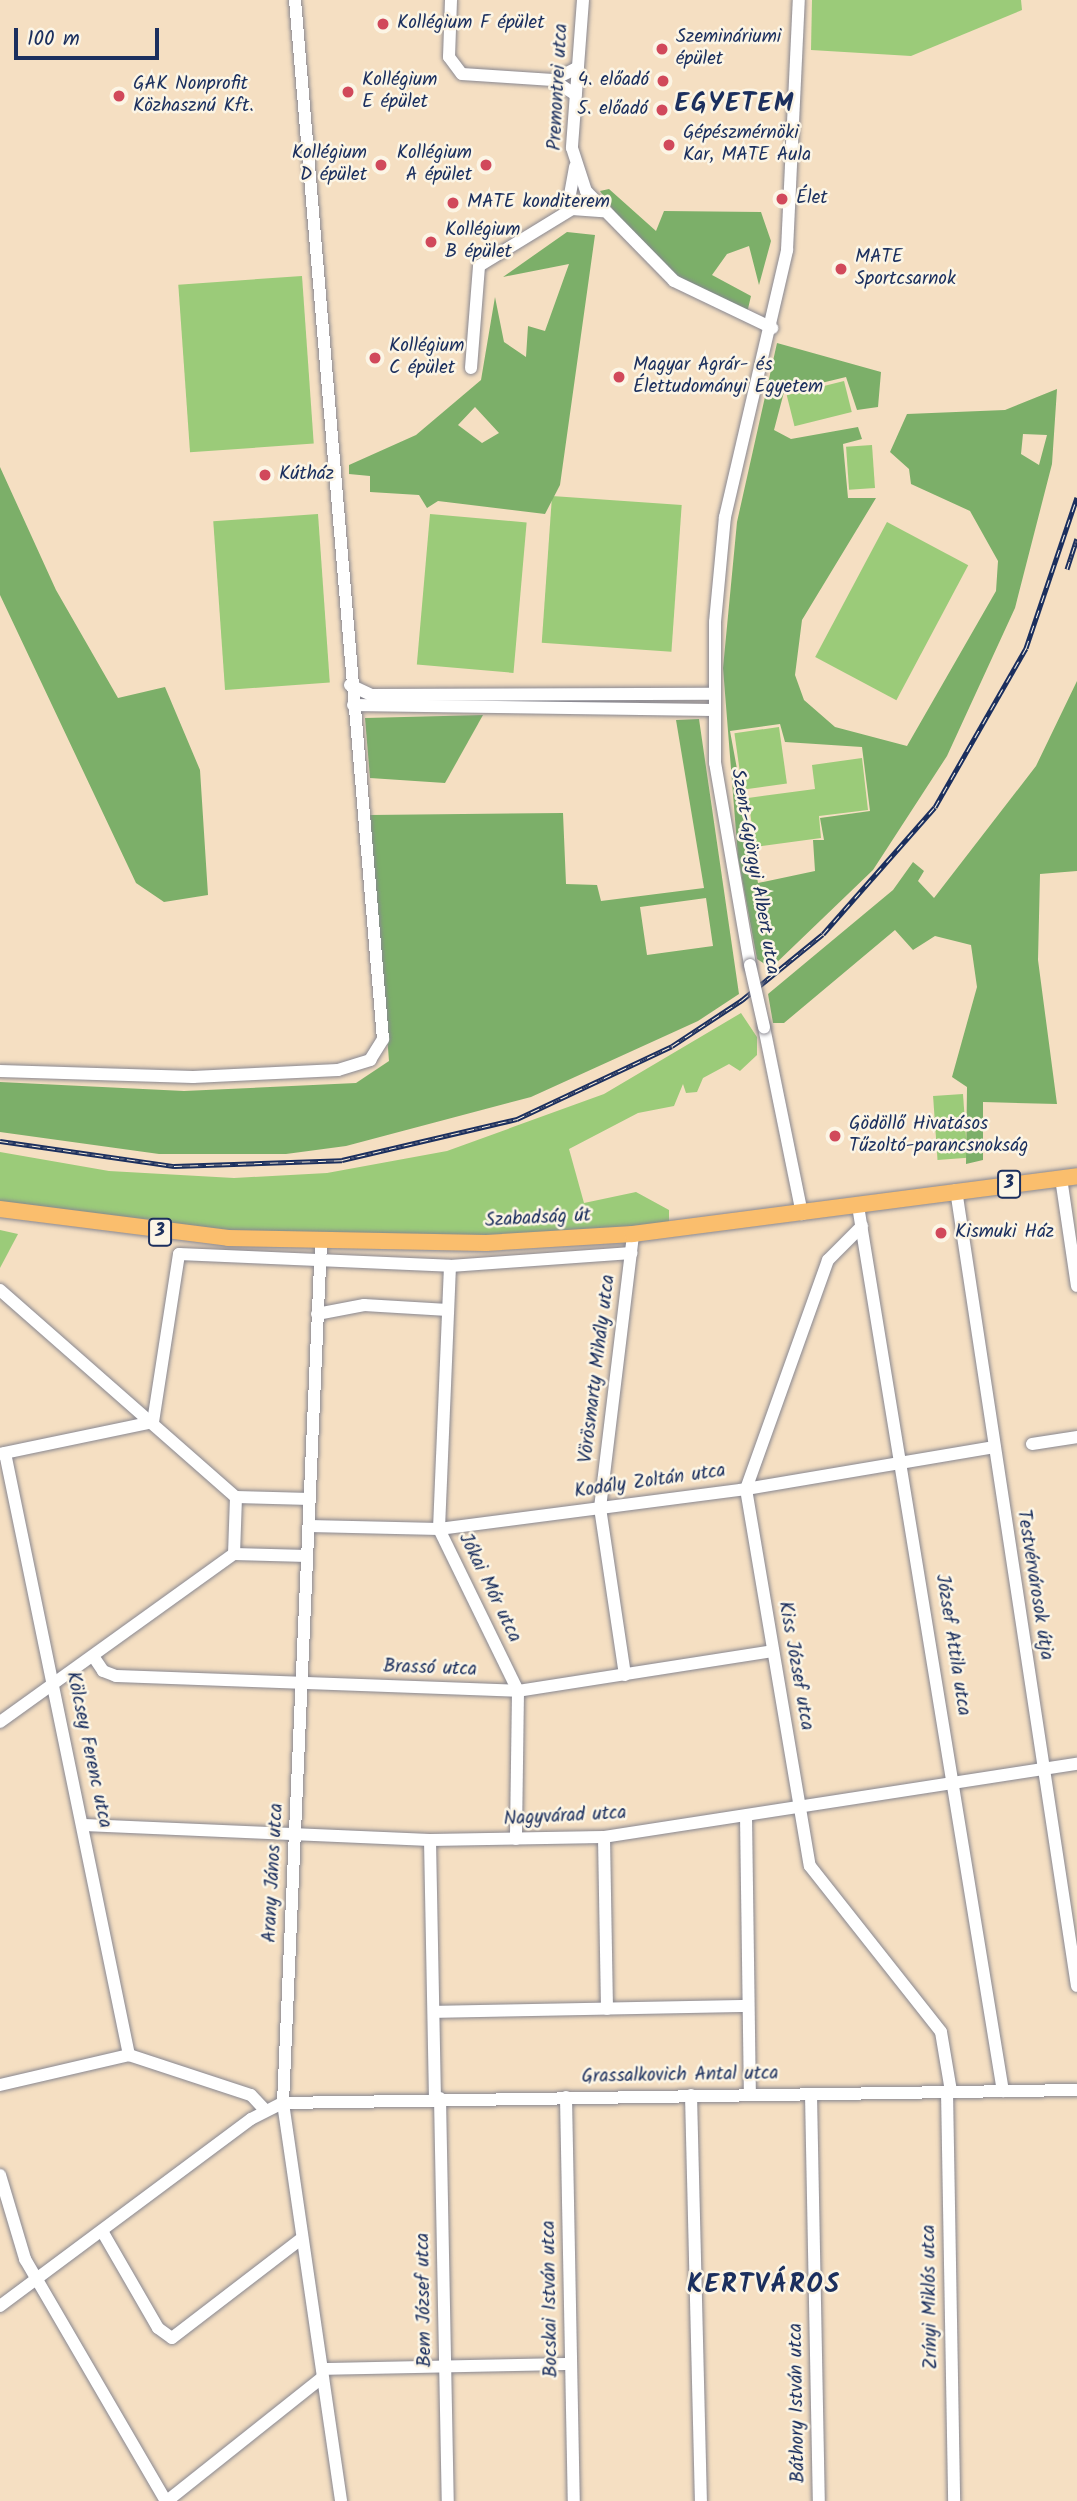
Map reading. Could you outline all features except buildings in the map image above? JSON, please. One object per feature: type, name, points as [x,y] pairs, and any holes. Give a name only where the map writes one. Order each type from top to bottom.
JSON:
[{"type":"main road","name":"Szabadság út","points":[[0,1209],[161,1232],[321,1243],[633,1234],[1069,1177]]},
{"type":"street","points":[[0,1071],[193,1077],[338,1070],[370,1060],[384,1026],[350,685],[295,0]]},
{"type":"street","points":[[451,0],[449,57],[462,74],[553,80],[576,95]]},
{"type":"street","name":"Premontrei utca","points":[[583,0],[576,95],[575,166],[603,211],[674,281],[772,328]]},
{"type":"street","name":"Szent-Györgyi Albert utca","points":[[799,0],[786,250],[772,328],[725,517],[712,694],[723,823],[802,1214]]},
{"type":"street","points":[[553,80],[578,67]]},
{"type":"street","points":[[567,211],[575,166]]},
{"type":"street","points":[[471,368],[479,266],[528,242],[567,211],[603,211]]},
{"type":"street","points":[[350,685],[371,695],[713,710]]},
{"type":"street","points":[[353,705],[712,694]]},
{"type":"street","points":[[665,695],[667,710]]},
{"type":"street","points":[[1069,1177],[1077,1286]]},
{"type":"street","name":"Testvérvárosok útja","points":[[956,1190],[1077,1986]]},
{"type":"street","name":"József Attila utca","points":[[858,1206],[903,1463],[1003,2091]]},
{"type":"street","name":"Kiss József utca","points":[[862,1226],[828,1261],[746,1489],[813,1875],[941,2032],[949,2091]]},
{"type":"street","name":"Vörösmarty Mihály utca","points":[[625,1675],[600,1508],[633,1234]]},
{"type":"street","name":"Arany János utca","points":[[321,1243],[283,2103],[341,2501]]},
{"type":"street","name":"Szabadság út","points":[[153,1422],[179,1254],[320,1264],[450,1266],[632,1254]]},
{"type":"street","name":"Jókai Mór utca","points":[[450,1266],[439,1529],[518,1691],[516,1839]]},
{"type":"street","points":[[0,1291],[236,1497],[310,1499]]},
{"type":"street","points":[[317,1314],[364,1305],[448,1310]]},
{"type":"street","points":[[3,1453],[153,1422]]},
{"type":"street","points":[[1032,1444],[1077,1437]]},
{"type":"street","name":"Kodály Zoltán utca","points":[[309,1526],[439,1529],[746,1489],[994,1447]]},
{"type":"street","name":"Kölcsey Ferenc utca","points":[[3,1453],[84,1825],[129,2055]]},
{"type":"street","points":[[234,1554],[236,1497]]},
{"type":"street","points":[[0,1722],[234,1554],[307,1556]]},
{"type":"street","name":"Brassó utca","points":[[93,1656],[116,1676],[518,1691],[773,1651]]},
{"type":"street","name":"Nagyvárad utca","points":[[84,1825],[430,1840],[604,1838],[1077,1764]]},
{"type":"street","points":[[746,1816],[750,2094]]},
{"type":"street","points":[[604,1838],[607,2009]]},
{"type":"street","name":"Bem József utca","points":[[430,1840],[448,2501]]},
{"type":"street","points":[[434,2012],[748,2006]]},
{"type":"street","points":[[0,2085],[129,2055],[251,2095],[264,2109]]},
{"type":"street","name":"Grassalkovich Antal utca","points":[[0,2306],[264,2109],[283,2103],[438,2098],[1077,2090]]},
{"type":"street","name":"Zrínyi Miklós utca","points":[[949,2091],[954,2501]]},
{"type":"street","name":"Báthory István utca","points":[[811,2094],[820,2501]]},
{"type":"street","points":[[691,2095],[701,2501]]},
{"type":"street","name":"Bocskai István utca","points":[[566,2097],[574,2501]]},
{"type":"street","points":[[0,2175],[18,2243],[167,2501],[322,2373],[571,2364]]},
{"type":"street","points":[[102,2231],[158,2328],[172,2338],[302,2239]]},
{"type":"green space","points":[[812,0],[1021,0],[1022,10],[911,56],[811,50]]},
{"type":"green space","points":[[609,189],[656,231],[664,211],[761,212],[771,241],[759,285],[749,246],[727,254],[712,275],[751,296],[747,313],[680,278],[633,238],[600,191]]},
{"type":"green space","points":[[567,232],[595,235],[560,485],[545,514],[438,501],[427,508],[419,495],[370,492],[370,476],[349,474],[349,465],[416,435],[481,380],[495,297],[504,342],[526,357],[528,326],[545,331],[569,264],[503,277]],"holes":[[[475,407],[499,433],[482,443],[458,425]]]},
{"type":"green space","points":[[302,276],[314,444],[190,452],[178,285]]},
{"type":"green space","points":[[777,343],[881,372],[878,407],[857,410],[846,377],[784,392],[774,430],[791,439],[858,427],[862,439],[843,444],[848,498],[876,498],[802,620],[795,675],[804,700],[835,727],[907,746],[996,591],[998,561],[970,511],[911,484],[909,469],[890,452],[907,414],[1005,410],[1057,389],[1052,464],[1015,608],[947,756],[873,870],[771,968],[757,959],[738,857],[723,668],[737,522]],"holes":[[[1023,434],[1047,435],[1039,465],[1021,454]],[[780,724],[785,742],[862,747],[870,811],[820,818],[824,840],[813,840],[815,871],[758,883],[730,731]]]},
{"type":"green space","points":[[844,381],[852,412],[794,426],[787,395]]},
{"type":"green space","points":[[872,445],[875,488],[849,490],[846,447]]},
{"type":"green space","points":[[0,467],[56,590],[118,698],[165,687],[200,770],[208,895],[164,902],[136,883],[0,595]]},
{"type":"green space","points":[[552,496],[682,505],[671,652],[542,643]]},
{"type":"green space","points":[[318,514],[330,683],[225,690],[213,521]]},
{"type":"green space","points":[[430,514],[527,522],[513,673],[417,664]]},
{"type":"green space","points":[[887,522],[968,565],[896,700],[815,657]]},
{"type":"green space","points":[[1077,681],[1077,871],[1040,874],[1038,960],[1057,1104],[983,1102],[983,1160],[966,1164],[967,1087],[952,1077],[977,987],[971,945],[935,936],[913,950],[895,930],[784,1023],[773,1023],[768,994],[893,890],[913,862],[924,871],[918,881],[934,898],[1036,766]]},
{"type":"green space","points":[[483,715],[445,783],[370,778],[365,718]]},
{"type":"green space","points":[[699,719],[739,994],[698,1021],[531,1097],[346,1146],[286,1154],[159,1154],[0,1132],[0,1082],[184,1091],[356,1083],[389,1061],[370,815],[563,813],[566,884],[597,885],[601,901],[704,888],[676,720]],"holes":[[[706,898],[713,946],[647,955],[640,907]]]},
{"type":"green space","points":[[779,727],[787,783],[742,790],[734,733]]},
{"type":"green space","points":[[862,758],[868,810],[819,816],[821,838],[755,847],[748,798],[815,789],[812,765]]},
{"type":"green space","points":[[741,1013],[757,1037],[757,1055],[740,1071],[729,1064],[703,1078],[697,1092],[686,1093],[683,1084],[674,1106],[638,1113],[569,1149],[584,1203],[636,1192],[669,1210],[669,1222],[556,1235],[287,1238],[0,1205],[0,1152],[109,1171],[234,1178],[327,1173],[447,1151],[604,1094]]},
{"type":"green space","points":[[963,1094],[967,1158],[938,1160],[933,1096]]},
{"type":"green space","points":[[0,1230],[18,1234],[0,1268]]},
{"type":"railway","points":[[0,1141],[174,1166],[342,1160],[517,1119],[672,1046],[742,1000],[823,934],[935,807],[1026,648],[1077,497]]},
{"type":"railway","points":[[1067,569],[1077,539]]},
{"type":"place","name":"Kollégium F épület","points":[[383,24]]},
{"type":"place","name":"Szemináriumi épület","points":[[662,49]]},
{"type":"place","name":"4. előadó","points":[[663,81]]},
{"type":"place","name":"Kollégium E épület","points":[[348,92]]},
{"type":"place","name":"GAK Nonprofit Közhasznú Kft.","points":[[119,96]]},
{"type":"place","name":"5. előadó","points":[[662,110]]},
{"type":"place","name":"Gépészmérnöki Kar, MATE Aula","points":[[669,145]]},
{"type":"place","name":"Kollégium D épület","points":[[381,165]]},
{"type":"place","name":"Kollégium A épület","points":[[486,165]]},
{"type":"place","name":"Élet","points":[[782,199]]},
{"type":"place","name":"MATE konditerem","points":[[453,203]]},
{"type":"place","name":"Kollégium B épület","points":[[431,242]]},
{"type":"place","name":"MATE Sportcsarnok","points":[[841,269]]},
{"type":"place","name":"Kollégium C épület","points":[[375,358]]},
{"type":"place","name":"Magyar Agrár- és Élettudományi Egyetem","points":[[619,377]]},
{"type":"place","name":"Kútház","points":[[265,475]]},
{"type":"place","name":"Gödöllő Hivatásos Tűzoltó-parancsnokság","points":[[835,1136]]},
{"type":"place","name":"Kismuki Ház","points":[[941,1233]]},
{"type":"district","name":"EGYETEM","points":[[735,105]]},
{"type":"district","name":"KERTVÁROS","points":[[764,2286]]}]
